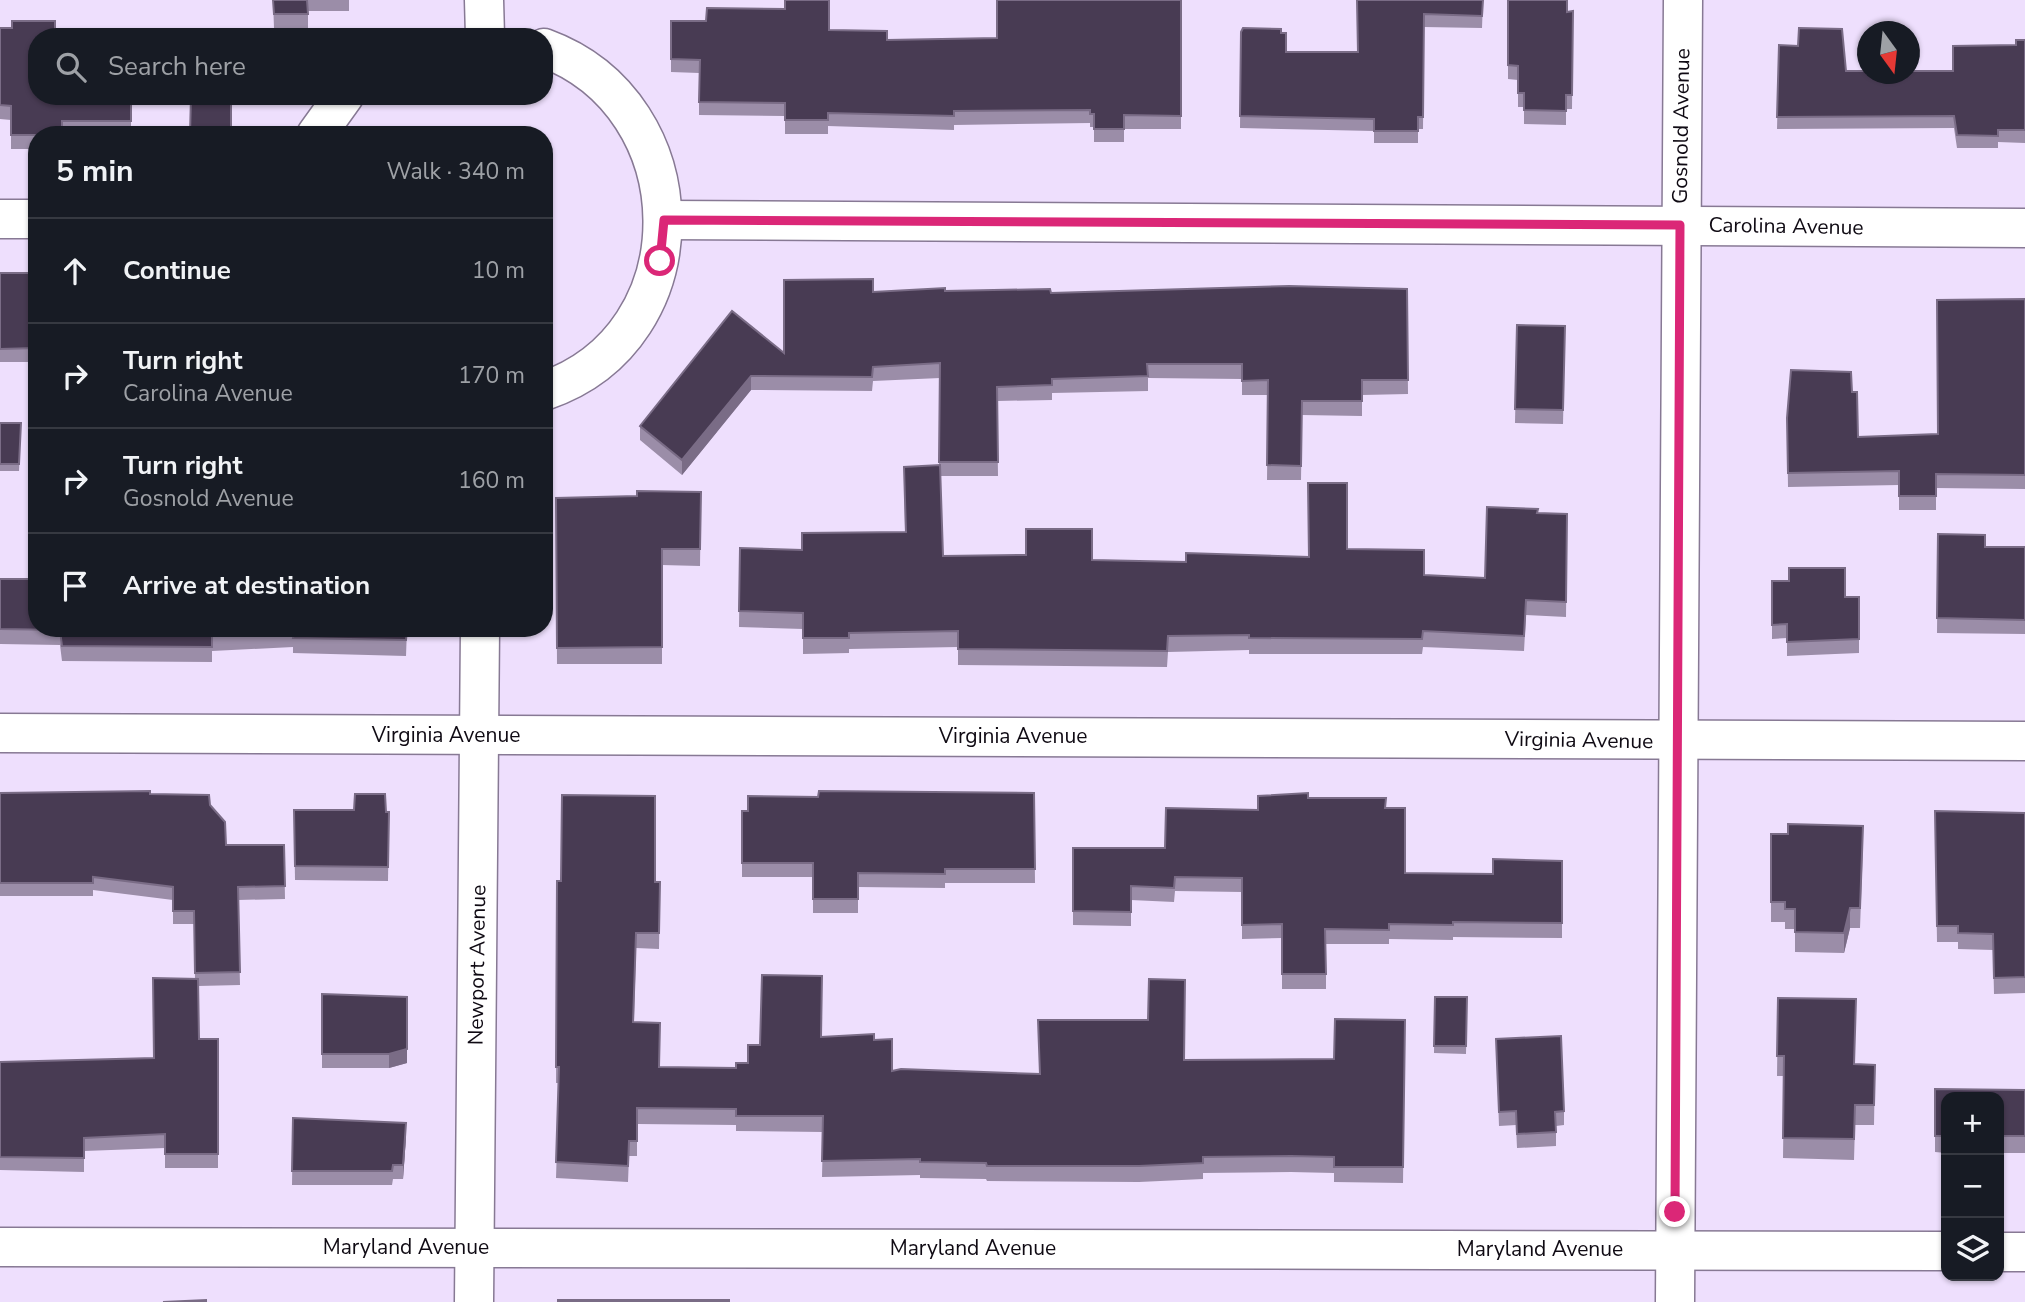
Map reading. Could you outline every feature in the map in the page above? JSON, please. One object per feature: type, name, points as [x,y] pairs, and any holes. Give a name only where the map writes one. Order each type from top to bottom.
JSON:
[{"type":"street","name":"Gosnold Avenue","points":[[1675,1302],[1683,0]]},
{"type":"street","points":[[553,51],[597,77],[626,107],[647,142],[660,180],[664,220],[660,261],[646,300],[623,335],[594,364],[553,388]]},
{"type":"street","points":[[322,126],[338,105]]},
{"type":"street","points":[[0,219],[28,219]]},
{"type":"street","name":"Carolina Avenue","points":[[664,220],[2025,228]]},
{"type":"street","name":"Newport Avenue","points":[[474,1302],[480,637]]},
{"type":"street","name":"Virginia Avenue","points":[[0,733],[2025,741]]},
{"type":"street","name":"Maryland Avenue","points":[[0,1247],[1941,1251]]},
{"type":"street","points":[[2004,1252],[2025,1252]]},
{"type":"building","points":[[273,0],[307,0],[308,14],[274,14]]},
{"type":"building","points":[[785,0],[829,0],[829,30],[887,31],[887,40],[997,38],[997,0],[1181,0],[1181,116],[1124,115],[1124,129],[1094,129],[1094,114],[1090,114],[1090,110],[954,111],[954,116],[828,113],[828,120],[785,120],[785,103],[699,102],[700,60],[671,59],[671,21],[706,21],[707,8],[785,9]]},
{"type":"building","points":[[1357,0],[1483,0],[1482,16],[1424,14],[1423,117],[1418,117],[1418,131],[1374,131],[1374,119],[1240,116],[1243,28],[1281,29],[1281,33],[1286,33],[1286,52],[1358,52]]},
{"type":"building","points":[[1508,0],[1567,0],[1567,12],[1573,11],[1572,95],[1566,95],[1566,111],[1524,110],[1524,93],[1518,93],[1518,66],[1508,65]]},
{"type":"building","points":[[12,21],[55,21],[55,28],[28,28],[28,105],[131,105],[131,121],[62,121],[62,126],[28,126],[28,135],[11,135],[11,106],[0,105],[0,28],[12,28]]},
{"type":"building","points":[[1799,28],[1842,29],[1846,71],[1857,71],[1857,84],[1920,84],[1920,71],[1953,71],[1953,46],[2016,45],[2016,40],[2025,40],[2025,130],[1998,130],[1998,136],[1957,135],[1954,116],[1777,117],[1779,45],[1798,46]]},
{"type":"building","points":[[191,105],[231,105],[231,126],[190,126]]},
{"type":"building","points":[[0,273],[28,273],[28,348],[0,349]]},
{"type":"building","points":[[873,279],[873,292],[945,288],[945,291],[1050,289],[1051,293],[1289,286],[1407,289],[1408,380],[1362,380],[1362,401],[1302,401],[1301,466],[1267,465],[1268,380],[1242,381],[1242,364],[1147,364],[1148,376],[1052,379],[1052,385],[997,387],[998,462],[939,462],[940,363],[873,367],[872,377],[751,376],[682,460],[640,426],[732,311],[784,353],[784,280]]},
{"type":"building","points":[[2025,299],[2025,475],[1936,474],[1936,496],[1899,496],[1899,471],[1788,473],[1787,418],[1791,370],[1851,372],[1852,392],[1857,392],[1858,437],[1938,434],[1937,300]]},
{"type":"building","points":[[1517,325],[1565,326],[1563,410],[1515,409]]},
{"type":"building","points":[[0,423],[21,423],[19,464],[0,464]]},
{"type":"building","points":[[940,465],[943,556],[1026,555],[1026,529],[1092,529],[1092,560],[1186,562],[1186,553],[1309,557],[1308,483],[1347,483],[1347,549],[1424,550],[1424,575],[1485,578],[1487,507],[1538,509],[1537,513],[1567,514],[1566,602],[1526,600],[1524,636],[1423,631],[1422,639],[1168,636],[1167,651],[958,649],[958,631],[849,633],[849,638],[803,638],[803,613],[739,611],[740,548],[802,550],[802,533],[906,532],[904,467]]},
{"type":"building","points":[[637,491],[701,492],[700,549],[662,549],[662,647],[557,648],[556,498],[637,496]]},
{"type":"building","points":[[1938,534],[1985,535],[1985,547],[2025,547],[2025,620],[1937,618]]},
{"type":"building","points":[[1789,568],[1845,568],[1845,597],[1859,597],[1859,639],[1787,642],[1787,624],[1772,625],[1772,581],[1789,581]]},
{"type":"building","points":[[0,579],[28,579],[28,629],[0,629]]},
{"type":"building","points":[[61,637],[212,637],[212,647],[62,646]]},
{"type":"building","points":[[293,637],[406,637],[406,640]]},
{"type":"building","points":[[150,791],[150,794],[209,795],[210,805],[225,822],[226,845],[284,845],[285,886],[238,887],[240,972],[195,973],[194,911],[173,911],[173,887],[93,877],[93,883],[0,883],[0,793]]},
{"type":"building","points":[[819,791],[1034,793],[1035,869],[945,869],[945,874],[858,873],[858,899],[813,899],[813,863],[742,863],[742,811],[748,811],[748,796],[818,797]]},
{"type":"building","points":[[1308,793],[1308,798],[1386,798],[1385,808],[1405,808],[1405,873],[1493,874],[1493,859],[1562,861],[1562,923],[1453,922],[1453,925],[1389,924],[1389,930],[1325,929],[1326,974],[1282,974],[1282,924],[1242,925],[1242,878],[1175,877],[1174,888],[1131,886],[1131,912],[1073,911],[1073,848],[1165,848],[1166,808],[1258,810],[1258,796]]},
{"type":"building","points":[[355,794],[385,794],[386,812],[389,812],[388,867],[295,866],[294,810],[354,810]]},
{"type":"building","points":[[562,795],[655,796],[655,882],[660,882],[659,933],[636,933],[633,1022],[660,1023],[659,1067],[736,1068],[736,1063],[748,1063],[748,1045],[760,1045],[762,975],[822,976],[821,1037],[874,1034],[874,1040],[892,1039],[892,1071],[901,1069],[1040,1074],[1038,1020],[1148,1020],[1149,979],[1185,980],[1184,1060],[1334,1059],[1335,1019],[1405,1020],[1403,1167],[1334,1167],[1334,1157],[1291,1156],[1203,1157],[1203,1163],[1139,1166],[987,1166],[986,1163],[920,1162],[920,1159],[822,1161],[823,1116],[736,1116],[736,1109],[637,1108],[637,1141],[629,1141],[628,1166],[556,1162],[559,1067],[556,1067],[557,881],[561,881]]},
{"type":"building","points":[[1935,811],[2025,813],[2025,977],[1994,978],[1993,934],[1958,933],[1958,926],[1937,926]]},
{"type":"building","points":[[1788,824],[1863,826],[1860,908],[1850,908],[1844,933],[1795,932],[1795,909],[1785,909],[1785,902],[1771,902],[1771,834],[1788,834]]},
{"type":"building","points":[[153,978],[198,979],[199,1039],[218,1039],[218,1154],[165,1154],[165,1134],[84,1138],[84,1158],[0,1157],[0,1062],[154,1058]]},
{"type":"building","points":[[322,994],[407,997],[407,1049],[389,1054],[322,1054]]},
{"type":"building","points":[[1435,997],[1467,997],[1466,1046],[1434,1046]]},
{"type":"building","points":[[1778,998],[1856,999],[1854,1064],[1875,1065],[1874,1105],[1855,1105],[1854,1139],[1783,1138],[1784,1056],[1777,1056]]},
{"type":"building","points":[[1561,1036],[1564,1111],[1555,1112],[1556,1132],[1517,1134],[1516,1111],[1499,1112],[1496,1039]]},
{"type":"building","points":[[1935,1089],[2025,1090],[2025,1136],[2004,1136],[2004,1092],[1941,1092],[1941,1136],[1935,1136]]},
{"type":"building","points":[[293,1118],[406,1123],[403,1165],[393,1165],[392,1171],[292,1171]]},
{"type":"building","points":[[206,1300],[206,1302],[163,1302]]},
{"type":"building","points":[[729,1300],[729,1302],[558,1302]]},
{"type":"route","points":[[660,261],[664,220],[1680,225],[1675,1212]]}]
